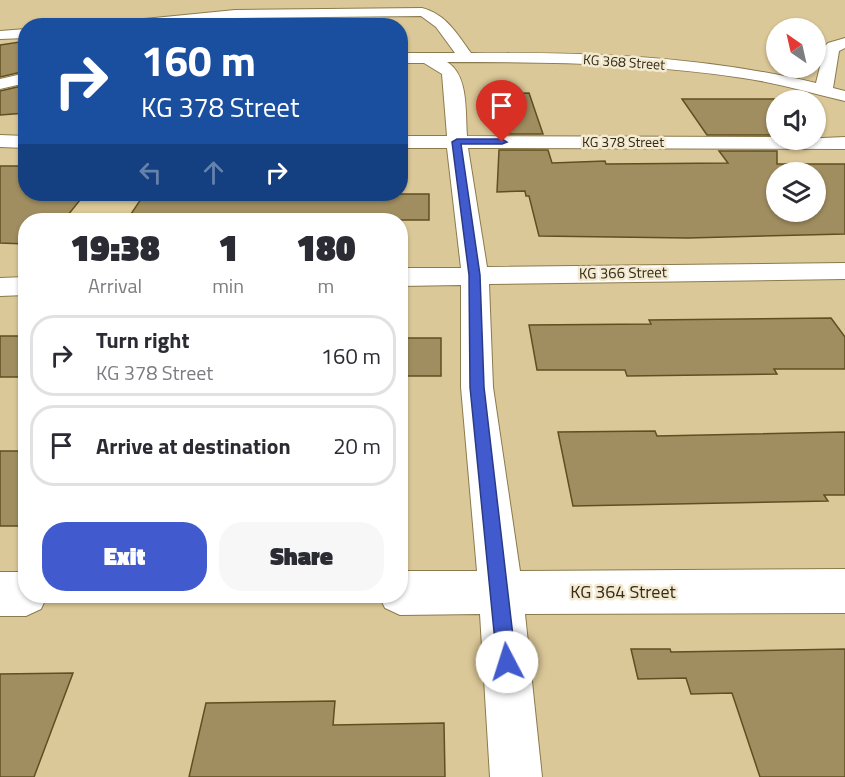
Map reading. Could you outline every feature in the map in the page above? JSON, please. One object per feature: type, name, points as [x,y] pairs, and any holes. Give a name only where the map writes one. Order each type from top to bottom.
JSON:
[{"type":"street","points":[[195,18],[235,14],[422,12],[438,20],[465,56]]},
{"type":"street","points":[[0,35],[18,34]]},
{"type":"street","points":[[823,90],[833,46],[845,43]]},
{"type":"street","name":"KG 368 Street","points":[[408,58],[465,56],[583,59],[714,70],[777,79],[819,90]]},
{"type":"street","points":[[428,58],[450,72],[453,80],[457,142],[475,275],[477,387],[501,593],[516,777]]},
{"type":"street","points":[[0,84],[18,80]]},
{"type":"street","name":"KG 368 Street","points":[[826,92],[845,96]]},
{"type":"street","points":[[0,141],[18,142]]},
{"type":"street","name":"KG 378 Street","points":[[408,142],[845,143]]},
{"type":"street","name":"KG 366 Street","points":[[408,277],[845,271]]},
{"type":"street","points":[[0,287],[18,286]]},
{"type":"street","name":"KG 364 Street","points":[[408,593],[845,591]]},
{"type":"street","points":[[0,594],[18,594]]},
{"type":"building","points":[[18,42],[18,73],[0,77],[0,45]]},
{"type":"building","points":[[18,87],[18,114],[0,115],[0,91]]},
{"type":"building","points":[[529,93],[543,134],[499,134],[501,94]]},
{"type":"building","points":[[682,99],[766,99],[766,135],[707,135]]},
{"type":"building","points":[[499,150],[548,150],[552,163],[605,161],[606,164],[728,163],[719,151],[777,151],[777,162],[766,162],[766,222],[826,222],[826,164],[845,164],[845,234],[688,238],[539,236],[529,196],[526,196],[525,191],[497,192]]},
{"type":"building","points":[[0,166],[18,166],[18,201],[79,201],[70,213],[18,213],[18,244],[0,243]]},
{"type":"building","points":[[408,194],[429,194],[429,220],[408,220],[408,213],[132,213],[140,201],[408,201]]},
{"type":"building","points":[[831,318],[845,337],[845,369],[774,369],[777,374],[627,376],[625,370],[537,370],[529,325],[651,324],[649,320]]},
{"type":"building","points":[[0,336],[18,336],[18,377],[0,377]]},
{"type":"building","points":[[408,338],[441,338],[441,376],[408,376]]},
{"type":"building","points":[[655,431],[657,436],[845,432],[845,495],[824,495],[828,501],[573,506],[558,432]]},
{"type":"building","points":[[0,451],[18,451],[18,526],[0,526]]},
{"type":"building","points":[[631,649],[670,649],[671,652],[845,649],[845,777],[760,777],[732,693],[691,694],[686,678],[638,679]]},
{"type":"building","points":[[73,673],[34,777],[0,777],[0,674]]},
{"type":"building","points":[[335,701],[333,725],[444,723],[445,777],[189,777],[206,703]]},
{"type":"route","points":[[502,142],[457,142],[475,275],[477,387],[507,662]]}]
